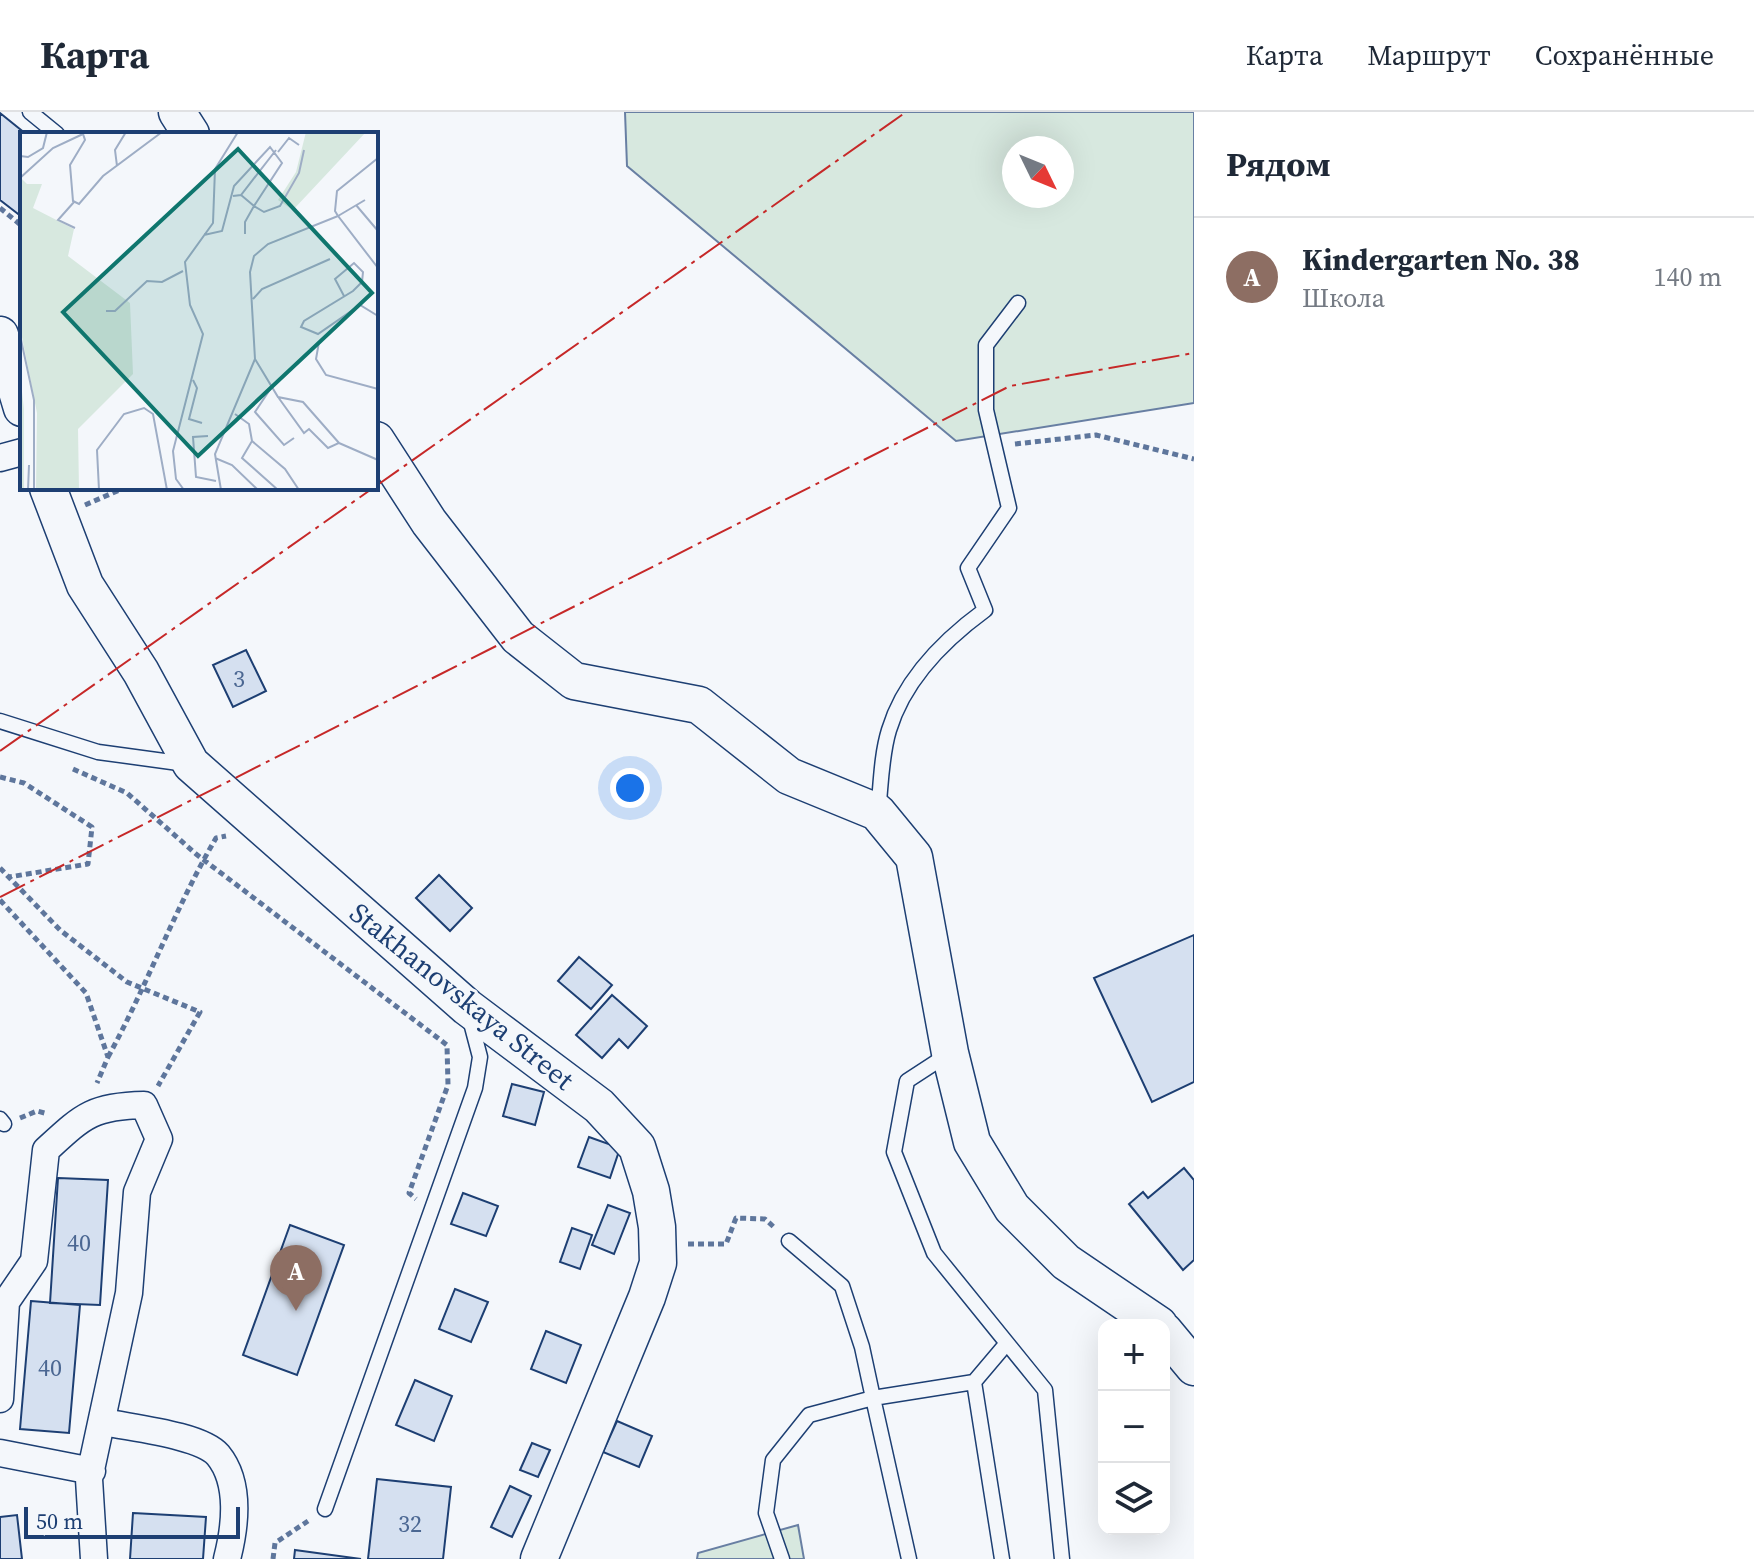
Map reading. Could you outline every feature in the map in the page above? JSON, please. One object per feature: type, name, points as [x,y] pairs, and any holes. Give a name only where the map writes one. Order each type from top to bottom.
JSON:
[{"type":"main road","points":[[177,112],[190,132]]},
{"type":"main road","points":[[0,335],[20,401]]},
{"type":"main road","points":[[378,443],[429,522],[518,637],[574,681],[699,705],[789,776],[877,812],[914,857],[950,1053],[972,1142],[1012,1208],[1066,1262],[1150,1319]]},
{"type":"main road","name":"Stakhanovskaya Street","points":[[49,490],[85,585],[141,672],[191,764],[467,1007],[599,1106],[637,1147],[651,1191],[658,1263],[647,1297],[539,1559]]},
{"type":"main road","points":[[1170,1338],[1194,1367]]},
{"type":"street","points":[[0,458],[20,453]]},
{"type":"street","points":[[0,1399],[6,1302],[34,1261],[46,1150],[81,1118],[110,1105],[144,1105],[159,1139],[137,1192],[129,1293],[92,1471],[94,1559]]},
{"type":"street","points":[[104,1422],[192,1441],[217,1454],[229,1478],[235,1514],[227,1559]]},
{"type":"street","points":[[0,1453],[92,1471]]},
{"type":"lane","points":[[30,112],[55,132]]},
{"type":"lane","points":[[877,812],[889,730],[918,671],[959,629],[985,610],[968,568],[1009,508],[986,410],[986,345],[1018,303]]},
{"type":"lane","points":[[0,721],[98,752],[146,762],[191,764]]},
{"type":"lane","points":[[325,1509],[475,1088],[480,1057],[467,1007]]},
{"type":"lane","points":[[950,1053],[907,1081],[894,1152],[934,1253],[1045,1390],[1062,1559]]},
{"type":"lane","points":[[789,1241],[842,1286],[862,1347],[909,1559]]},
{"type":"lane","points":[[782,1559],[766,1513],[773,1460],[809,1415],[873,1398],[974,1382],[1007,1343]]},
{"type":"lane","points":[[974,1382],[1002,1559]]},
{"type":"path","points":[[0,208],[20,224]]},
{"type":"path","points":[[994,446],[1096,435],[1194,459]]},
{"type":"path","points":[[63,764],[127,793],[204,860],[447,1045],[448,1085],[409,1193],[431,1214]]},
{"type":"path","points":[[0,777],[24,783],[92,827],[88,864],[8,877]]},
{"type":"path","points":[[81,1118],[216,838],[261,826]]},
{"type":"path","points":[[0,868],[60,930],[127,982],[200,1012],[169,1070],[144,1105]]},
{"type":"path","points":[[0,900],[86,993],[108,1057]]},
{"type":"path","points":[[658,1243],[726,1244],[736,1218],[765,1219],[789,1241]]},
{"type":"path","points":[[273,1559],[275,1543],[325,1509]]},
{"type":"shaded area","points":[[625,112],[1194,112],[1194,403],[956,441],[627,166]]},
{"type":"shaded area","points":[[798,1525],[804,1559],[697,1559],[698,1553]]},
{"type":"building","points":[[0,113],[24,132],[20,132],[20,215],[0,200]]},
{"type":"building","points":[[246,650],[266,691],[233,707],[213,665]]},
{"type":"building","points":[[439,875],[472,908],[450,931],[416,898]]},
{"type":"building","points":[[1194,935],[1194,1082],[1152,1102],[1094,978]]},
{"type":"building","points":[[579,957],[612,985],[591,1009],[558,981]]},
{"type":"building","points":[[612,995],[647,1026],[628,1048],[619,1039],[602,1058],[576,1035]]},
{"type":"building","points":[[512,1084],[544,1092],[535,1125],[503,1116]]},
{"type":"building","points":[[589,1137],[620,1148],[610,1178],[578,1167]]},
{"type":"building","points":[[1184,1168],[1194,1180],[1194,1260],[1183,1270],[1129,1204],[1143,1192],[1148,1198]]},
{"type":"building","points":[[58,1178],[108,1180],[100,1305],[50,1303]]},
{"type":"building","points":[[463,1193],[498,1206],[486,1236],[451,1224]]},
{"type":"building","points":[[608,1205],[630,1213],[614,1254],[592,1245]]},
{"type":"building","points":[[290,1225],[344,1245],[297,1375],[243,1355]]},
{"type":"building","points":[[572,1228],[592,1235],[580,1269],[560,1262]]},
{"type":"building","points":[[455,1289],[488,1302],[471,1342],[439,1329]]},
{"type":"building","points":[[31,1301],[80,1305],[69,1433],[20,1429]]},
{"type":"building","points":[[546,1331],[581,1345],[566,1383],[531,1369]]},
{"type":"building","points":[[415,1380],[452,1396],[434,1441],[396,1425]]},
{"type":"building","points":[[617,1421],[652,1436],[639,1467],[603,1452]]},
{"type":"building","points":[[532,1443],[550,1450],[538,1477],[520,1470]]},
{"type":"building","points":[[377,1479],[451,1487],[443,1559],[368,1559]]},
{"type":"building","points":[[510,1486],[531,1496],[512,1537],[491,1527]]},
{"type":"building","points":[[133,1513],[206,1517],[203,1559],[130,1559]]},
{"type":"building","points":[[17,1515],[22,1559],[0,1559],[0,1517]]},
{"type":"building","points":[[295,1550],[361,1559],[294,1559]]},
{"type":"power","points":[[378,485],[906,112]]},
{"type":"power","points":[[0,897],[1010,386],[1194,353]]},
{"type":"power","points":[[0,751],[370,490]]},
{"type":"place","name":"Kindergarten No. 38","points":[[296,1311]]}]
